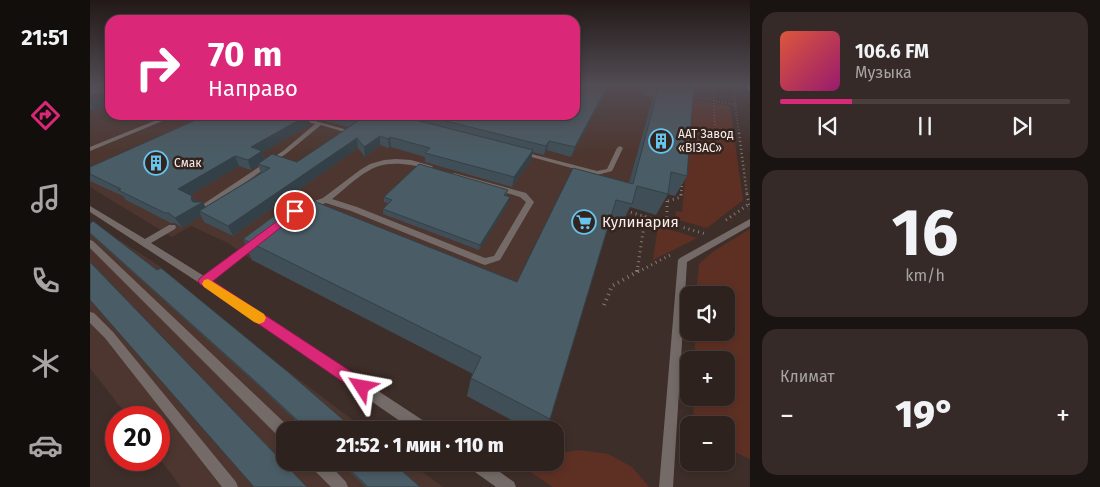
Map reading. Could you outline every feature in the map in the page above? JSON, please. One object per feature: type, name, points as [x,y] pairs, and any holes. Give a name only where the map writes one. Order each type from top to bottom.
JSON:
[{"type":"lane","points":[[90,150],[159,120]]},
{"type":"lane","points":[[305,120],[348,131]]},
{"type":"lane","points":[[202,209],[285,152],[319,124]]},
{"type":"lane","points":[[512,151],[597,173],[610,170],[620,148]]},
{"type":"lane","points":[[295,211],[326,200],[370,167],[382,161],[408,161],[435,169]]},
{"type":"lane","points":[[326,200],[354,209],[485,262],[497,258],[530,202],[523,195],[444,171]]},
{"type":"lane","points":[[90,208],[204,281],[412,421]]},
{"type":"lane","points":[[666,487],[683,260],[750,222]]},
{"type":"lane","points":[[144,243],[172,227]]},
{"type":"lane","points":[[204,281],[264,235]]},
{"type":"lane","points":[[90,243],[276,424]]},
{"type":"lane","points":[[90,316],[109,335],[232,487]]},
{"type":"lane","points":[[325,471],[341,487]]},
{"type":"lane","points":[[486,471],[509,487]]},
{"type":"path","points":[[715,108],[715,126]]},
{"type":"path","points":[[736,108],[745,185],[750,209]]},
{"type":"path","points":[[660,199],[668,201],[680,198],[682,179]]},
{"type":"path","points":[[667,222],[668,201]]},
{"type":"path","points":[[625,211],[707,234]]},
{"type":"path","points":[[639,258],[644,232],[643,216]]},
{"type":"path","points":[[604,305],[612,286],[637,272]]},
{"type":"shaded area","points":[[90,108],[105,108],[105,120],[580,120],[580,108],[687,108],[675,196],[629,184],[621,225],[607,220],[533,421],[513,421],[467,396],[476,375],[252,260],[228,243],[191,226],[172,237],[90,187]]},
{"type":"shaded area","points":[[692,108],[730,108],[743,200],[707,228],[675,219],[676,211],[682,212]]},
{"type":"shaded area","points":[[90,221],[158,265],[272,359],[354,421],[276,421],[276,471],[421,471],[443,487],[181,487],[169,471],[170,406],[119,406],[90,368]]},
{"type":"shaded area","points":[[658,226],[697,238],[653,260]]},
{"type":"shaded area","points":[[750,229],[750,459],[735,452],[735,416],[693,416],[694,406],[735,406],[735,351],[695,351],[695,341],[735,341],[735,286],[697,286],[699,264],[714,251]]},
{"type":"shaded area","points":[[579,450],[608,454],[632,467],[649,487],[553,487],[529,471],[564,471],[564,452]]},
{"type":"building","points":[[580,108],[596,108],[575,147],[549,141],[546,146],[442,120],[580,120]]},
{"type":"building","points":[[653,108],[692,108],[687,176],[671,172],[668,194],[637,186],[632,204],[616,200],[550,419],[471,378],[481,357],[243,239],[301,196],[517,282],[573,168],[633,184]]},
{"type":"building","points":[[196,120],[299,120],[251,147],[262,151],[248,160],[235,156],[178,189],[192,196],[193,202],[203,202],[175,218],[169,213],[165,213],[118,190],[121,189],[90,174],[90,167]]},
{"type":"building","points":[[354,120],[416,120],[533,150],[514,177],[425,153],[430,148],[390,137],[388,139],[380,136],[364,147],[357,138],[228,226],[199,211],[270,168],[258,164],[272,154],[297,162],[358,121]]},
{"type":"building","points":[[419,164],[508,190],[504,195],[510,197],[480,245],[383,209],[392,200],[384,197]]},
{"type":"building","points":[[93,221],[157,270],[161,268],[345,421],[298,421],[90,233],[90,224]]},
{"type":"building","points":[[90,262],[276,455],[276,471],[292,471],[307,487],[254,487],[90,300]]},
{"type":"building","points":[[351,471],[402,471],[420,487],[368,487]]},
{"type":"slow traffic","points":[[208,284],[259,318]]},
{"type":"place","name":"ААТ Завод «ВІЗАС»","points":[[661,141]]},
{"type":"place","name":"Смак","points":[[156,163]]},
{"type":"place","name":"Кулинария","points":[[584,222]]},
{"type":"route","points":[[295,211],[204,281],[362,387]]}]
